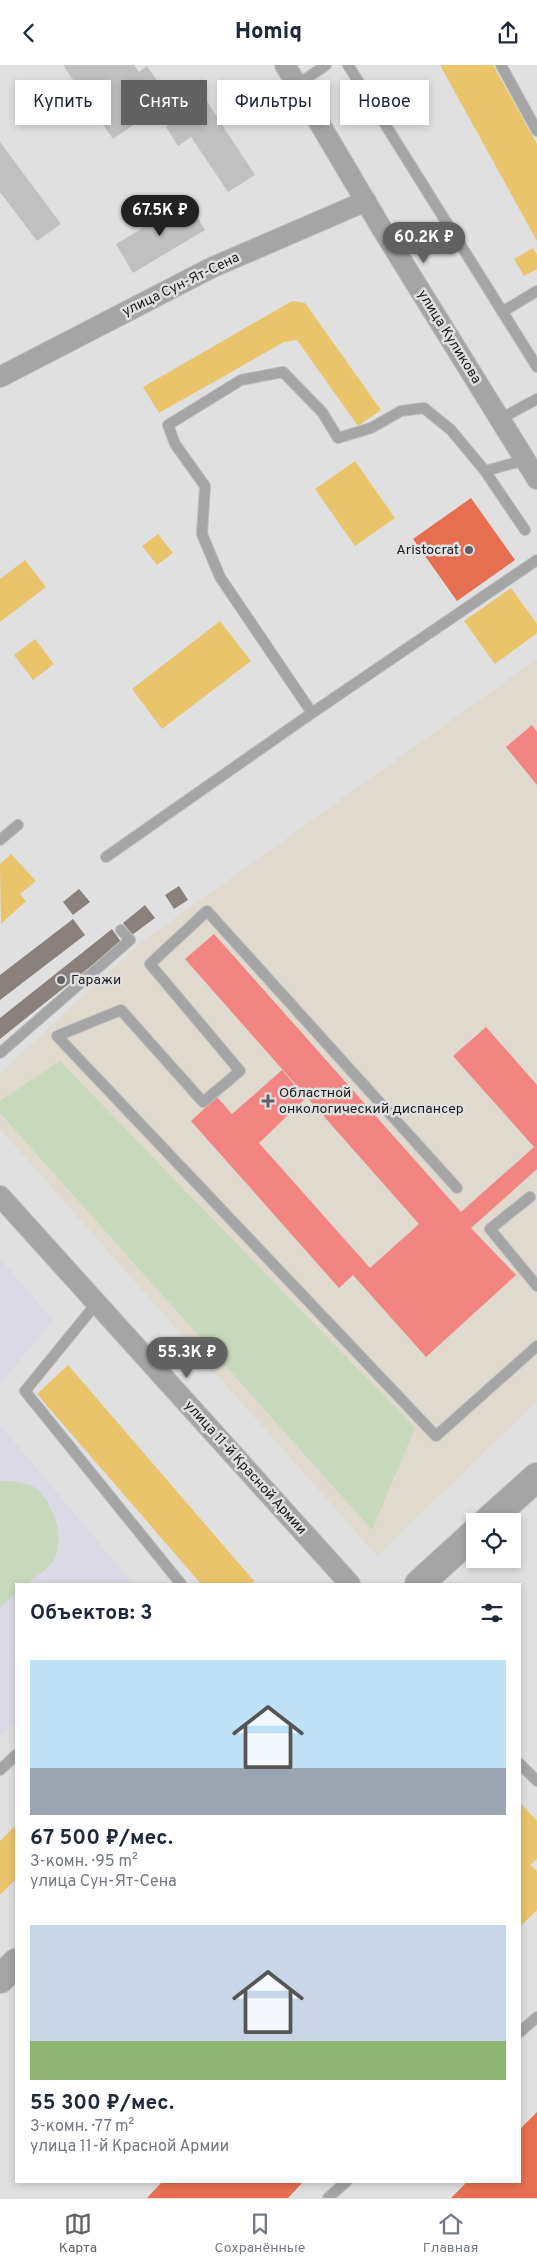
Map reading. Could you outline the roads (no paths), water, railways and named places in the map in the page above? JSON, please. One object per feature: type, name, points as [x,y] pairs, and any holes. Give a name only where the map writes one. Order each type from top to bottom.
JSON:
[{"type":"main road","points":[[497,1513],[537,1477]]},
{"type":"main road","points":[[420,1583],[466,1541]]},
{"type":"street","name":"улица Куликова","points":[[285,65],[294,80]]},
{"type":"street","name":"улица Куликова","points":[[321,125],[537,479]]},
{"type":"street","name":"улица Сун-Ят-Сена","points":[[0,377],[211,269],[366,201]]},
{"type":"street","name":"улица 11-й Красной Армии","points":[[0,1196],[349,1583]]},
{"type":"lane","points":[[304,80],[326,65]]},
{"type":"lane","points":[[348,65],[537,367]]},
{"type":"lane","points":[[501,65],[537,131]]},
{"type":"lane","points":[[502,312],[537,291]]},
{"type":"lane","points":[[312,713],[220,577],[202,534],[205,487],[175,444],[168,425],[241,380],[283,372],[322,412],[338,437],[371,428],[400,411],[424,408],[451,430],[486,471],[525,531]]},
{"type":"lane","points":[[500,419],[537,399]]},
{"type":"lane","points":[[486,471],[525,460]]},
{"type":"lane","points":[[106,857],[312,713],[537,560]]},
{"type":"lane","points":[[0,841],[18,825]]},
{"type":"lane","points":[[457,1188],[207,911],[150,964],[240,1071],[204,1102],[121,1010],[57,1036],[436,1436],[537,1346]]},
{"type":"lane","points":[[0,1053],[130,940],[121,930]]},
{"type":"lane","points":[[530,1197],[490,1229],[537,1285]]},
{"type":"lane","points":[[96,1304],[25,1391],[181,1583]]},
{"type":"lane","points":[[0,1771],[15,1756]]},
{"type":"lane","points":[[521,1766],[537,1781]]},
{"type":"lane","points":[[521,2030],[537,2017]]},
{"type":"lane","points":[[328,2198],[345,2183]]},
{"type":"place","name":"Aristocrat","points":[[469,550]]},
{"type":"place","name":"Гаражи","points":[[61,980]]},
{"type":"place","name":"Областной онкологический диспансер","points":[[268,1101]]}]
